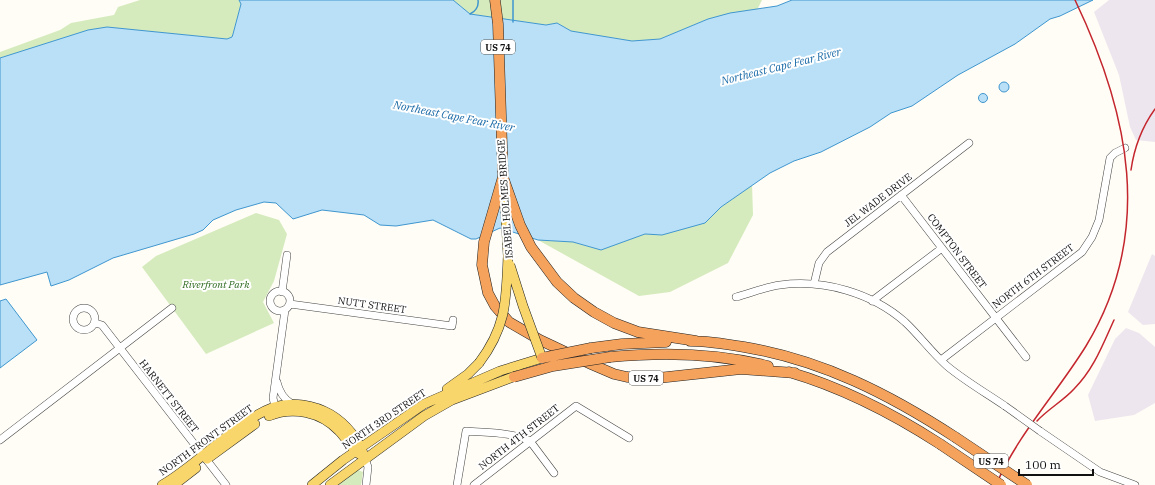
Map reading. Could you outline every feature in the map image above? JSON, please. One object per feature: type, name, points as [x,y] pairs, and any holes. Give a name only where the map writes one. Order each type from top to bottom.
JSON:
[{"type":"highway","name":"ISABEL HOLMES BRIDGE","points":[[495,0],[498,24],[503,177]]},
{"type":"highway","name":"US 74","points":[[503,177],[484,242],[482,265],[488,293],[495,306],[509,322],[540,340],[614,374],[658,378],[740,369],[795,373],[866,400],[940,444],[1001,485]]},
{"type":"highway","name":"US 74","points":[[503,177],[521,228],[543,265],[556,282],[574,298],[614,323],[644,334],[758,350],[834,372],[895,400],[955,437],[1026,485]]},
{"type":"highway","points":[[542,358],[591,348],[622,344],[696,341]]},
{"type":"highway","points":[[514,377],[554,366],[610,357],[653,354],[693,354],[766,365],[795,373]]},
{"type":"main road","name":"ISABEL HOLMES BRIDGE","points":[[503,177],[508,256],[523,306],[542,358]]},
{"type":"main road","points":[[424,404],[468,374],[479,363],[496,338],[502,323],[505,305],[508,256]]},
{"type":"main road","points":[[514,377],[539,364],[542,358]]},
{"type":"main road","name":"NORTH 3RD STREET","points":[[312,485],[358,449],[424,404],[500,371],[542,358]]},
{"type":"main road","name":"NORTH 3RD STREET","points":[[330,485],[424,416],[452,400],[514,377]]},
{"type":"main road","name":"NORTH FRONT STREET","points":[[174,485],[254,417],[292,404],[317,408],[333,416],[346,428],[365,459]]},
{"type":"main road","name":"NORTH FRONT STREET","points":[[276,410],[300,412],[322,418],[338,430],[358,449]]},
{"type":"main road","name":"NORTH FRONT STREET","points":[[162,485],[205,458]]},
{"type":"street","name":"JEL WADE DRIVE","points":[[814,284],[819,263],[827,252],[969,143]]},
{"type":"street","name":"NORTH 6TH STREET","points":[[941,360],[995,317],[1073,259],[1087,246],[1102,211],[1108,163],[1114,153],[1126,148]]},
{"type":"street","name":"COMPTON STREET","points":[[901,195],[1026,357]]},
{"type":"street","points":[[872,301],[942,248]]},
{"type":"street","points":[[282,292],[287,255]]},
{"type":"street","points":[[736,297],[781,285],[814,284],[839,289],[872,301],[904,321],[941,360],[957,374],[1100,472],[1135,485]]},
{"type":"street","points":[[276,410],[273,398],[277,377],[285,310],[290,304],[288,295],[282,292],[276,292],[270,300],[282,333]]},
{"type":"street","name":"NUTT STREET","points":[[290,304],[384,317],[453,323]]},
{"type":"street","points":[[0,440],[172,308]]},
{"type":"street","points":[[274,309],[281,311],[285,310]]},
{"type":"street","points":[[384,317],[385,309]]},
{"type":"street","name":"HARNETT STREET","points":[[95,323],[102,325],[226,485]]},
{"type":"street","points":[[277,377],[278,387],[282,395],[292,404]]},
{"type":"street","name":"NORTH 4TH STREET","points":[[474,485],[576,406],[629,438]]},
{"type":"street","points":[[458,485],[466,431],[517,437],[530,441],[554,473]]},
{"type":"street","points":[[365,459],[368,467],[366,485]]},
{"type":"shaded area","points":[[1109,0],[1155,0],[1155,142],[1136,140],[1130,127],[1119,75],[1094,12]]},
{"type":"shaded area","points":[[1152,254],[1155,256],[1155,324],[1143,325],[1128,312]]},
{"type":"shaded area","points":[[1126,328],[1139,333],[1155,347],[1155,403],[1134,415],[1095,421],[1088,395],[1115,339]]},
{"type":"green space","points":[[140,0],[239,0],[241,4],[232,37],[227,39],[107,27],[88,30],[0,58],[0,52],[60,30],[71,23],[114,15],[118,7]]},
{"type":"green space","points":[[453,0],[762,0],[757,10],[708,19],[660,39],[632,41],[571,31],[557,23],[546,25],[470,14]]},
{"type":"green space","points":[[752,184],[753,215],[728,263],[670,292],[639,296],[538,240],[573,242],[601,250],[645,234],[662,235],[705,223],[721,207]]},
{"type":"green space","name":"Riverfront Park","points":[[256,213],[279,220],[287,234],[274,281],[263,302],[274,323],[206,354],[142,267],[156,256]]},
{"type":"green space","points":[[358,470],[363,472],[361,485],[337,485]]},
{"type":"water","name":"Northeast Cape Fear River","points":[[239,0],[453,0],[470,14],[546,25],[557,23],[571,31],[632,41],[660,39],[708,19],[730,13],[777,6],[792,0],[1093,0],[1060,16],[1050,19],[1015,44],[958,75],[912,106],[891,113],[870,127],[821,152],[794,161],[770,173],[721,207],[705,223],[662,235],[645,234],[601,250],[573,242],[538,240],[500,228],[476,239],[471,239],[433,220],[396,226],[380,225],[364,215],[322,210],[293,219],[276,203],[264,202],[236,210],[213,220],[203,230],[194,234],[113,258],[69,280],[51,286],[47,272],[0,285],[0,58],[88,30],[107,27],[227,39],[232,37],[233,34],[241,4]]},
{"type":"water","points":[[1002,82],[1006,82],[1009,87],[1006,92],[1002,92],[999,89],[999,85]]},
{"type":"water","points":[[983,93],[988,98],[983,103],[978,98]]},
{"type":"water","points":[[6,299],[37,340],[0,368],[0,301]]},
{"type":"waterway","points":[[470,14],[477,8],[478,0]]},
{"type":"waterway","points":[[513,0],[513,22]]},
{"type":"railway","points":[[996,485],[1005,466],[1026,431],[1086,346],[1108,303],[1121,260],[1127,216],[1127,173],[1120,129],[1109,86],[1094,43],[1075,0]]},
{"type":"railway","points":[[1131,170],[1139,138],[1155,109]]},
{"type":"railway","points":[[1037,421],[1070,393],[1081,381],[1093,365],[1114,320]]}]
